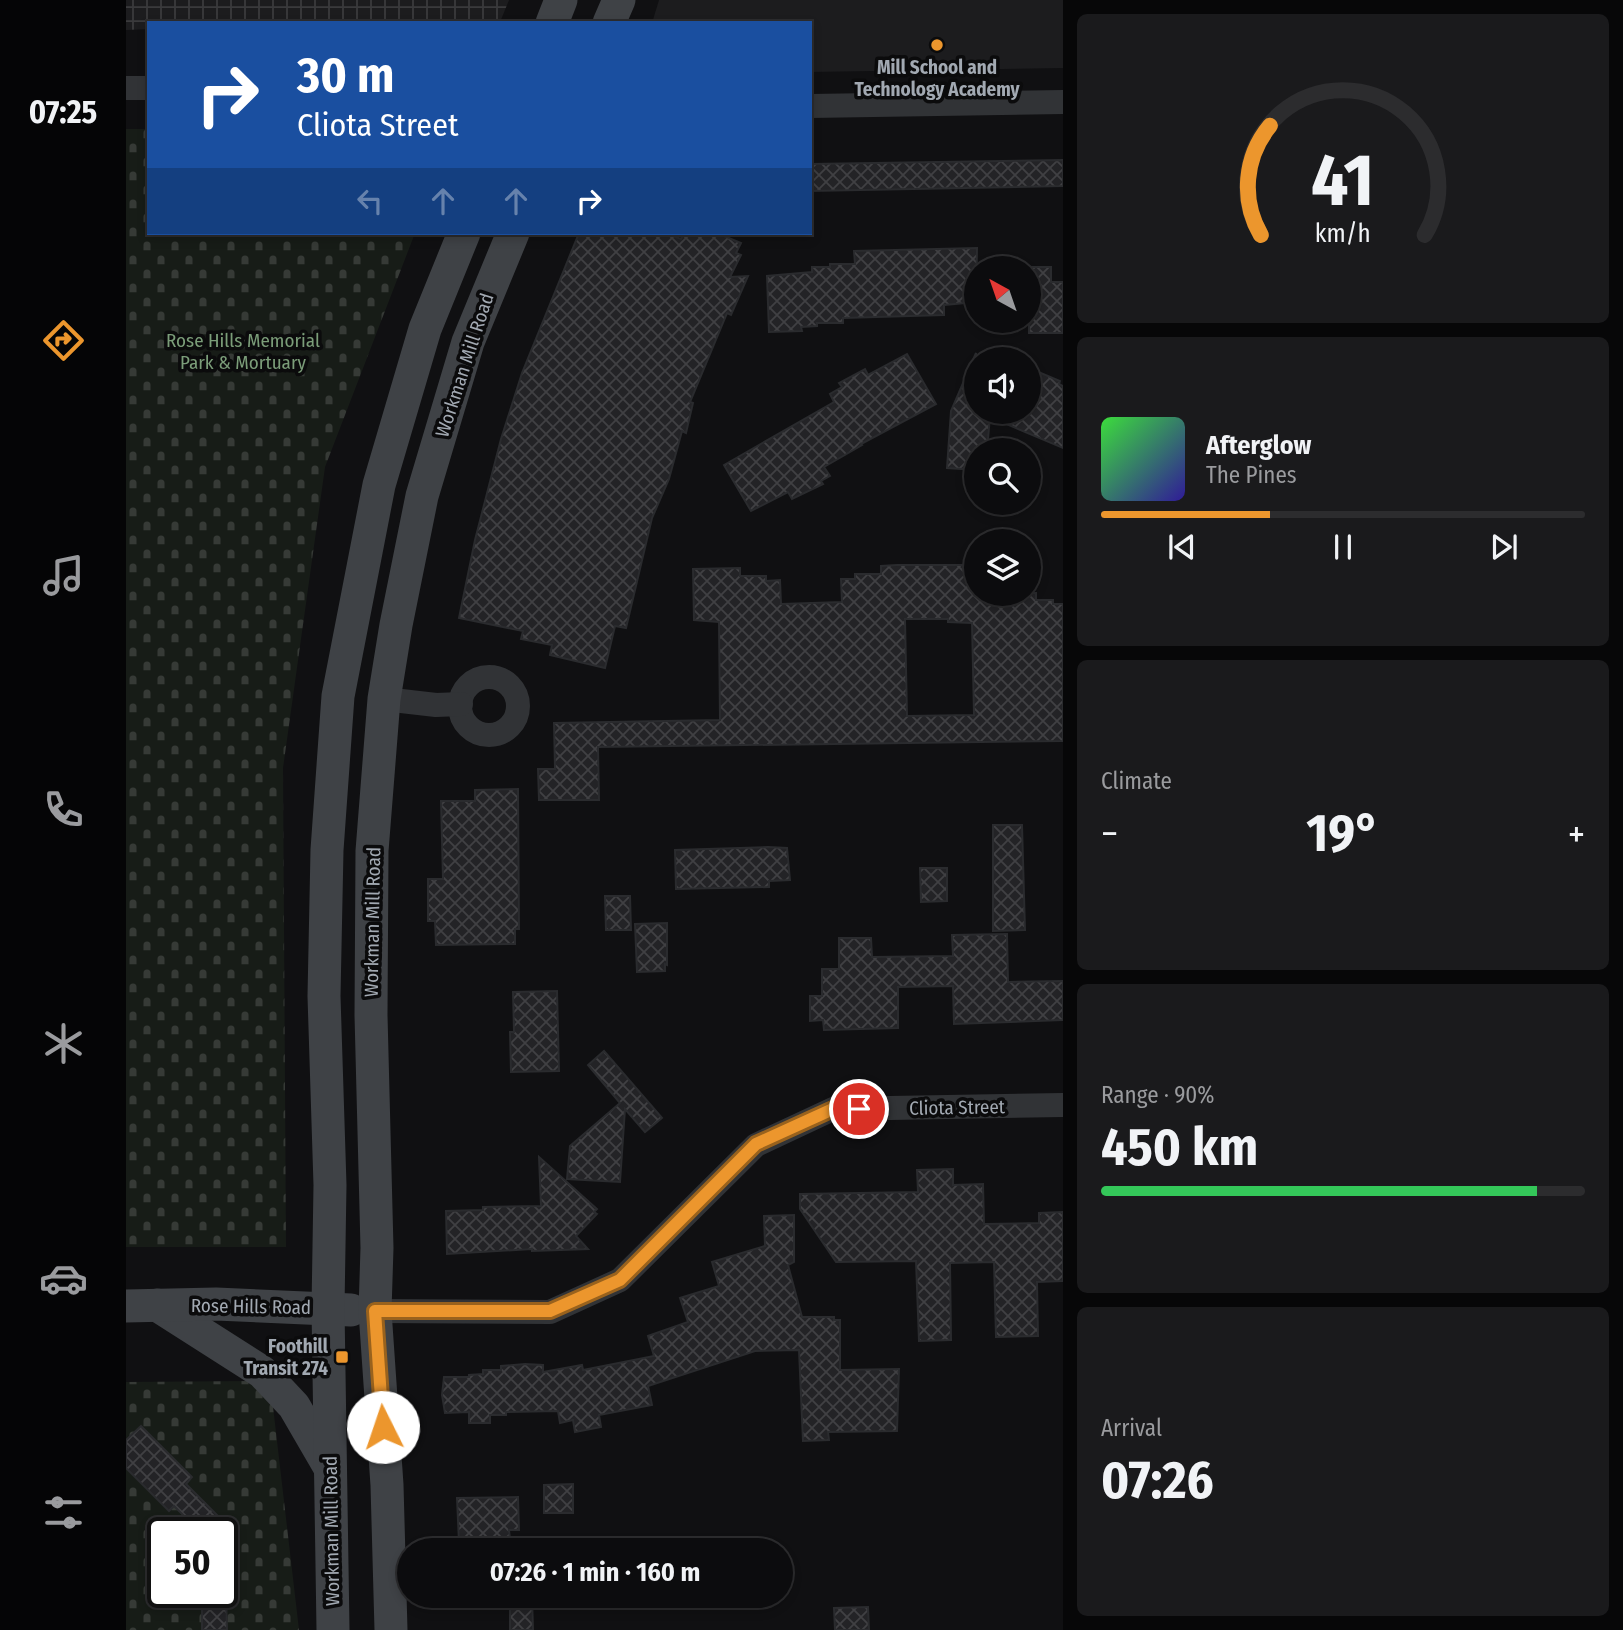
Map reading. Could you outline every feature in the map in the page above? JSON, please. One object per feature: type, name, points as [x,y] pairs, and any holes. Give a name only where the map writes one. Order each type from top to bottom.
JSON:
[{"type":"main road","points":[[553,21],[561,0]]},
{"type":"main road","points":[[610,21],[619,0]]},
{"type":"main road","name":"Workman Mill Road","points":[[333,1630],[328,1308],[330,1197],[324,955],[327,850],[338,696],[379,485],[425,329],[463,235]]},
{"type":"main road","name":"Workman Mill Road","points":[[391,1630],[387,1485],[375,1311],[377,1248],[371,962],[372,851],[384,699],[422,495],[468,342],[512,235]]},
{"type":"main road","points":[[338,696],[346,729],[342,921],[351,950],[371,962]]},
{"type":"main road","name":"Rose Hills Road","points":[[141,1306],[216,1304],[375,1311]]},
{"type":"main road","points":[[141,1306],[262,1372],[294,1406],[331,1469]]},
{"type":"street","points":[[126,88],[147,88]]},
{"type":"street","points":[[812,106],[1063,102]]},
{"type":"street","points":[[384,699],[436,705],[461,704]]},
{"type":"street","name":"Cliota Street","points":[[375,1311],[550,1311],[620,1280],[756,1144],[833,1109],[1063,1105]]},
{"type":"shaded area","points":[[126,0],[509,0],[500,21],[147,21],[147,29],[126,30]]},
{"type":"shaded area","name":"Mill School and Technology Academy","points":[[659,0],[1063,0],[1063,68],[812,72],[812,21],[653,21]]},
{"type":"green space","name":"Rose Hills Memorial Park & Mortuary","points":[[126,129],[147,129],[147,235],[414,235],[325,467],[283,768],[286,1247],[126,1247]]},
{"type":"green space","points":[[270,1381],[299,1630],[126,1630],[126,1382]]},
{"type":"building","points":[[1063,160],[1063,186],[812,191],[812,164]]},
{"type":"building","points":[[578,235],[670,235],[681,239],[683,235],[722,235],[741,243],[736,253],[741,255],[730,277],[748,276],[731,315],[727,313],[690,402],[693,403],[686,433],[682,431],[669,479],[652,518],[626,628],[615,626],[605,668],[550,655],[552,645],[521,639],[523,631],[459,618],[475,540],[501,439],[522,373]]},
{"type":"building","points":[[977,248],[977,256],[964,256],[964,303],[944,305],[944,315],[843,318],[843,323],[817,323],[817,326],[801,327],[802,331],[769,332],[767,276],[812,272],[812,267],[830,267],[830,264],[855,264],[854,251]]},
{"type":"building","points":[[1041,267],[1051,267],[1051,282],[1063,282],[1063,333],[1041,333]]},
{"type":"building","points":[[907,354],[936,404],[824,467],[830,476],[821,481],[823,484],[792,499],[788,492],[751,511],[724,465],[834,402],[830,394],[842,387],[839,383],[865,369],[868,375]]},
{"type":"building","points":[[1041,373],[1060,381],[1059,384],[1063,386],[1063,448],[1006,424],[1041,424]]},
{"type":"building","points":[[964,381],[964,424],[989,424],[988,438],[964,438],[964,469],[947,468],[951,411]]},
{"type":"building","points":[[964,565],[964,606],[1041,606],[1041,600],[1053,600],[1053,604],[1063,604],[1063,741],[598,747],[599,800],[539,800],[538,769],[555,769],[554,723],[720,720],[719,622],[694,620],[693,569],[740,568],[740,576],[766,576],[766,581],[780,580],[781,604],[842,602],[841,579],[855,579],[855,574],[881,574],[881,566]],"holes":[[[905,619],[948,619],[948,622],[972,623],[974,715],[907,716]]]},
{"type":"building","points":[[518,789],[519,929],[515,929],[515,944],[436,945],[435,921],[428,921],[428,879],[443,879],[441,801],[475,801],[475,790]]},
{"type":"building","points":[[993,825],[1022,825],[1025,930],[993,931]]},
{"type":"building","points":[[787,848],[790,880],[769,881],[769,887],[676,889],[675,850]]},
{"type":"building","points":[[920,868],[947,868],[947,901],[921,902]]},
{"type":"building","points":[[605,896],[630,896],[631,930],[606,930]]},
{"type":"building","points":[[667,923],[665,971],[637,972],[635,924]]},
{"type":"building","points":[[1007,934],[1008,982],[1063,981],[1063,1020],[954,1024],[953,986],[898,987],[898,1028],[824,1030],[823,1020],[810,1021],[810,996],[822,996],[822,969],[839,969],[839,938],[871,938],[872,957],[953,956],[952,935]]},
{"type":"building","points":[[557,991],[559,1071],[511,1072],[513,992]]},
{"type":"building","points":[[604,1051],[662,1118],[645,1132],[625,1109],[620,1182],[567,1179],[570,1146],[620,1103],[588,1065]]},
{"type":"building","points":[[539,1157],[597,1209],[594,1212],[597,1214],[576,1236],[588,1249],[447,1254],[446,1211],[541,1206]]},
{"type":"building","points":[[953,1169],[953,1185],[983,1184],[984,1224],[1039,1223],[1039,1213],[1063,1212],[1063,1281],[1037,1282],[1038,1336],[996,1337],[994,1262],[950,1263],[951,1340],[919,1341],[916,1261],[836,1262],[800,1209],[800,1194],[918,1192],[917,1170]]},
{"type":"building","points":[[794,1215],[794,1262],[788,1265],[802,1317],[834,1317],[834,1320],[840,1320],[840,1370],[899,1369],[897,1431],[828,1432],[829,1440],[803,1441],[799,1350],[755,1351],[648,1386],[652,1405],[599,1415],[601,1427],[575,1432],[573,1420],[560,1423],[558,1411],[506,1412],[506,1415],[490,1415],[490,1423],[469,1423],[469,1412],[445,1413],[442,1395],[444,1377],[469,1377],[483,1374],[483,1370],[501,1370],[501,1366],[525,1364],[543,1365],[543,1372],[582,1365],[583,1370],[654,1356],[648,1336],[688,1322],[680,1298],[719,1286],[712,1262],[765,1246],[764,1216]]},
{"type":"building","points":[[141,1426],[192,1477],[186,1484],[219,1517],[185,1517],[174,1506],[169,1511],[126,1468],[126,1440]]},
{"type":"building","points":[[573,1484],[573,1513],[544,1513],[544,1485]]},
{"type":"building","points":[[518,1497],[519,1530],[509,1530],[510,1538],[459,1538],[457,1498]]},
{"type":"building","points":[[868,1607],[869,1630],[835,1630],[834,1608]]},
{"type":"building","points":[[202,1608],[226,1608],[227,1630],[202,1630]]},
{"type":"building","points":[[510,1608],[532,1608],[533,1630],[510,1630]]},
{"type":"place","name":"Mill School and Technology Academy","points":[[937,45]]},
{"type":"place","name":"Foothill Transit 274","points":[[342,1357]]},
{"type":"route","points":[[383,1427],[375,1311],[550,1311],[620,1280],[756,1144],[833,1109],[859,1109]]}]
